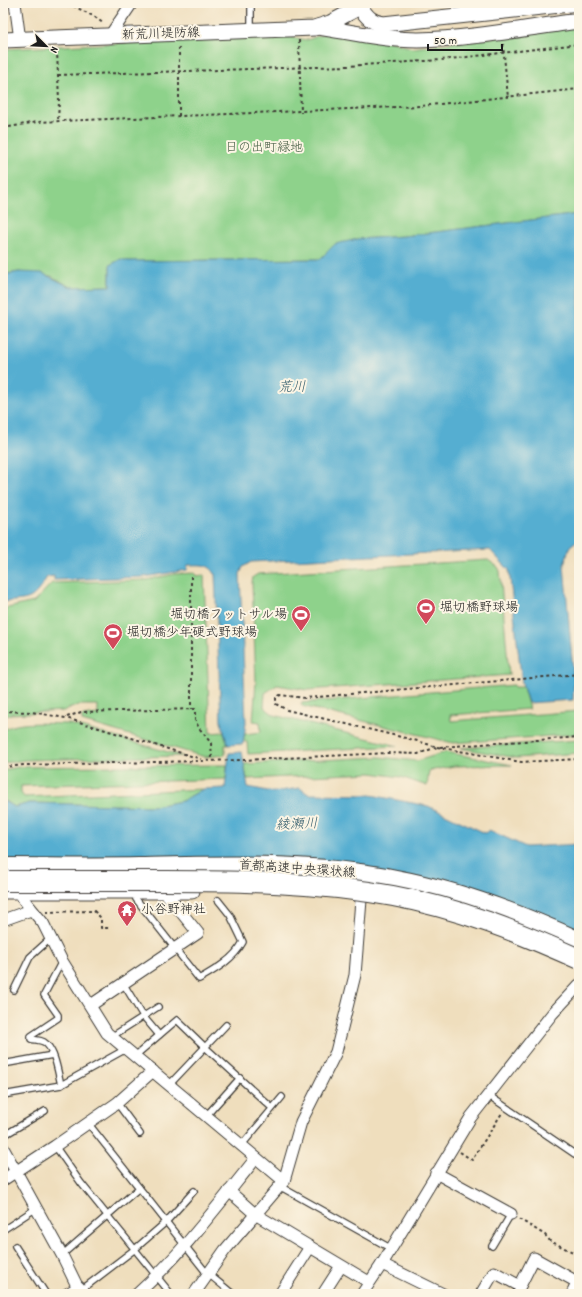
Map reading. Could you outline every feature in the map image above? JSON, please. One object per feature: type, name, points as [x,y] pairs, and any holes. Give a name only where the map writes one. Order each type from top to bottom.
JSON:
[{"type":"highway","name":"首都高速中央環状線","points":[[3,868],[270,866],[317,869],[396,880],[445,891],[486,904],[579,942]]},
{"type":"highway","points":[[137,868],[272,874],[381,888],[456,906],[493,919],[579,961]]},
{"type":"highway","name":"首都高速中央環状線","points":[[11,886],[260,882],[315,885],[394,896],[447,909],[499,925],[579,961]]},
{"type":"main road","name":"新荒川堤防線","points":[[316,28],[330,23],[360,7],[374,23],[383,24],[579,3]]},
{"type":"main road","name":"新荒川堤防線","points":[[3,40],[113,34],[192,34],[316,28],[419,40],[502,32],[579,21]]},
{"type":"main road","points":[[3,891],[11,886],[164,891],[266,891],[312,894],[361,900],[411,909],[454,920],[499,935],[579,969]]},
{"type":"street","points":[[15,3],[20,40]]},
{"type":"street","points":[[113,34],[132,3]]},
{"type":"street","points":[[11,886],[43,923],[62,961],[111,1037],[256,1158],[282,1184]]},
{"type":"street","points":[[91,1005],[198,932],[164,891]]},
{"type":"street","points":[[194,1294],[255,1214],[282,1184],[301,1122],[336,1052],[355,975],[361,900]]},
{"type":"street","points":[[3,920],[32,911]]},
{"type":"street","points":[[362,1294],[382,1264],[390,1248],[470,1117],[552,1014],[579,985]]},
{"type":"street","points":[[3,1180],[15,1170],[55,1146],[117,1103],[153,1071]]},
{"type":"street","points":[[3,1148],[35,1209],[62,1255],[80,1291],[67,1294]]},
{"type":"street","points":[[137,1294],[157,1276],[185,1246],[256,1158]]},
{"type":"street","points":[[436,1173],[511,1214]]},
{"type":"street","points":[[229,1191],[255,1214],[369,1282]]},
{"type":"street","points":[[280,1294],[310,1247]]},
{"type":"street","points":[[481,1294],[494,1272],[517,1290],[534,1258],[578,1280],[572,1294]]},
{"type":"street","points":[[382,1264],[443,1294]]},
{"type":"street","points":[[323,1294],[342,1266]]},
{"type":"lane","points":[[251,31],[251,6],[253,3]]},
{"type":"lane","points":[[136,899],[199,978],[219,968],[240,948],[243,942],[230,915],[218,900]]},
{"type":"lane","points":[[14,990],[30,957],[50,939]]},
{"type":"lane","points":[[61,1085],[53,1055],[47,1045],[43,1042],[31,1039],[31,1036],[58,1018],[58,1015],[44,998],[44,995],[62,961]]},
{"type":"lane","points":[[124,983],[143,1016],[159,1035]]},
{"type":"lane","points":[[111,1037],[158,1007]]},
{"type":"lane","points":[[135,1056],[177,1020],[272,1108]]},
{"type":"lane","points":[[169,1085],[226,1025]]},
{"type":"lane","points":[[3,1095],[61,1085],[126,1049]]},
{"type":"lane","points":[[3,1064],[53,1055]]},
{"type":"lane","points":[[206,1116],[240,1078]]},
{"type":"lane","points":[[488,1095],[579,1157]]},
{"type":"lane","points":[[241,1146],[282,1097]]},
{"type":"lane","points":[[117,1103],[140,1134]]},
{"type":"lane","points":[[3,1136],[45,1111]]},
{"type":"lane","points":[[88,1123],[208,1275],[233,1294]]},
{"type":"lane","points":[[55,1146],[82,1183],[171,1294]]},
{"type":"lane","points":[[282,1184],[390,1248]]},
{"type":"lane","points":[[62,1255],[138,1188]]},
{"type":"lane","points":[[80,1291],[135,1249],[166,1222],[194,1191]]},
{"type":"lane","points":[[3,1230],[35,1209]]},
{"type":"lane","points":[[492,1246],[511,1214]]},
{"type":"lane","points":[[16,1246],[46,1294]]},
{"type":"path","points":[[68,3],[95,17],[113,34]]},
{"type":"path","points":[[301,113],[299,37],[316,28]]},
{"type":"path","points":[[178,116],[179,42],[192,39],[192,34]]},
{"type":"path","points":[[56,38],[59,101],[58,121]]},
{"type":"path","points":[[58,75],[178,73],[428,61],[579,44]]},
{"type":"path","points":[[504,53],[508,98]]},
{"type":"path","points":[[3,128],[37,122],[301,113],[421,106],[508,98],[579,89]]},
{"type":"path","points":[[191,576],[191,709]]},
{"type":"path","points":[[578,674],[305,698],[280,695],[276,698],[276,704],[287,710],[414,740],[437,747],[521,762],[579,759]]},
{"type":"path","points":[[66,718],[81,712],[195,709],[195,720],[199,728],[211,743],[212,760]]},
{"type":"path","points":[[3,711],[31,712],[66,718],[182,752],[202,760]]},
{"type":"path","points":[[3,767],[25,765],[244,760],[388,753],[418,754],[437,747],[579,737]]},
{"type":"path","points":[[32,911],[94,911],[101,918],[101,928],[110,928]]},
{"type":"path","points":[[452,1147],[472,1160],[506,1107]]},
{"type":"path","points":[[511,1214],[545,1235],[550,1241],[579,1255]]},
{"type":"green space","name":"日の出町緑地","points":[[579,26],[579,214],[404,236],[358,239],[335,245],[320,259],[128,261],[121,259],[110,265],[110,286],[71,287],[51,276],[19,272],[5,274],[3,268],[3,49],[280,35],[307,40],[326,33],[393,42],[412,48]]},
{"type":"green space","points":[[488,560],[498,567],[500,571],[509,675],[307,690],[277,685],[265,693],[264,707],[274,715],[398,746],[248,754],[247,742],[243,741],[245,734],[261,732],[260,722],[253,721],[256,682],[253,577],[258,574]]},
{"type":"green space","points":[[195,573],[196,576],[204,575],[210,733],[224,732],[228,745],[225,745],[225,755],[205,757],[82,721],[82,716],[98,714],[98,705],[79,705],[63,711],[10,714],[3,718],[3,609],[34,602],[52,583],[146,580],[175,574]]},
{"type":"green space","points":[[514,685],[514,687],[523,687],[529,709],[450,715],[451,721],[579,711],[579,734],[453,743],[302,706],[301,703]]},
{"type":"green space","points":[[26,724],[69,724],[182,756],[25,760],[3,763],[3,730],[17,725]]},
{"type":"green space","points":[[579,740],[579,753],[517,758],[460,748]]},
{"type":"green space","points":[[446,752],[512,765],[454,766],[429,771],[427,786],[401,777],[371,773],[247,779],[244,764],[379,757],[417,761]]},
{"type":"green space","points":[[227,765],[226,779],[21,786],[21,793],[24,797],[203,789],[182,801],[155,806],[30,803],[15,807],[3,799],[3,770],[19,767]]},
{"type":"water","name":"荒川","points":[[579,214],[579,539],[570,546],[564,565],[574,682],[573,700],[528,703],[522,684],[509,570],[490,550],[251,562],[243,567],[240,574],[246,723],[243,744],[228,745],[221,722],[215,574],[213,570],[207,566],[188,565],[187,570],[144,577],[54,580],[54,576],[47,577],[38,591],[30,598],[3,602],[3,275],[19,272],[42,273],[71,287],[110,286],[110,265],[121,259],[128,261],[320,259],[335,244],[358,239],[404,236]]},
{"type":"water","name":"綾瀬川","points":[[242,752],[248,787],[273,792],[300,788],[308,794],[371,795],[428,806],[485,833],[489,830],[526,847],[579,844],[579,937],[516,909],[3,862],[3,801],[15,807],[30,803],[155,806],[182,801],[203,789],[225,788],[229,753]]},
{"type":"place","name":"堀切橋野球場","points":[[426,625]]},
{"type":"place","name":"堀切橋フットサル場","points":[[301,632]]},
{"type":"place","name":"堀切橋少年硬式野球場","points":[[113,650]]},
{"type":"place","name":"小谷野神社","points":[[127,927]]}]
